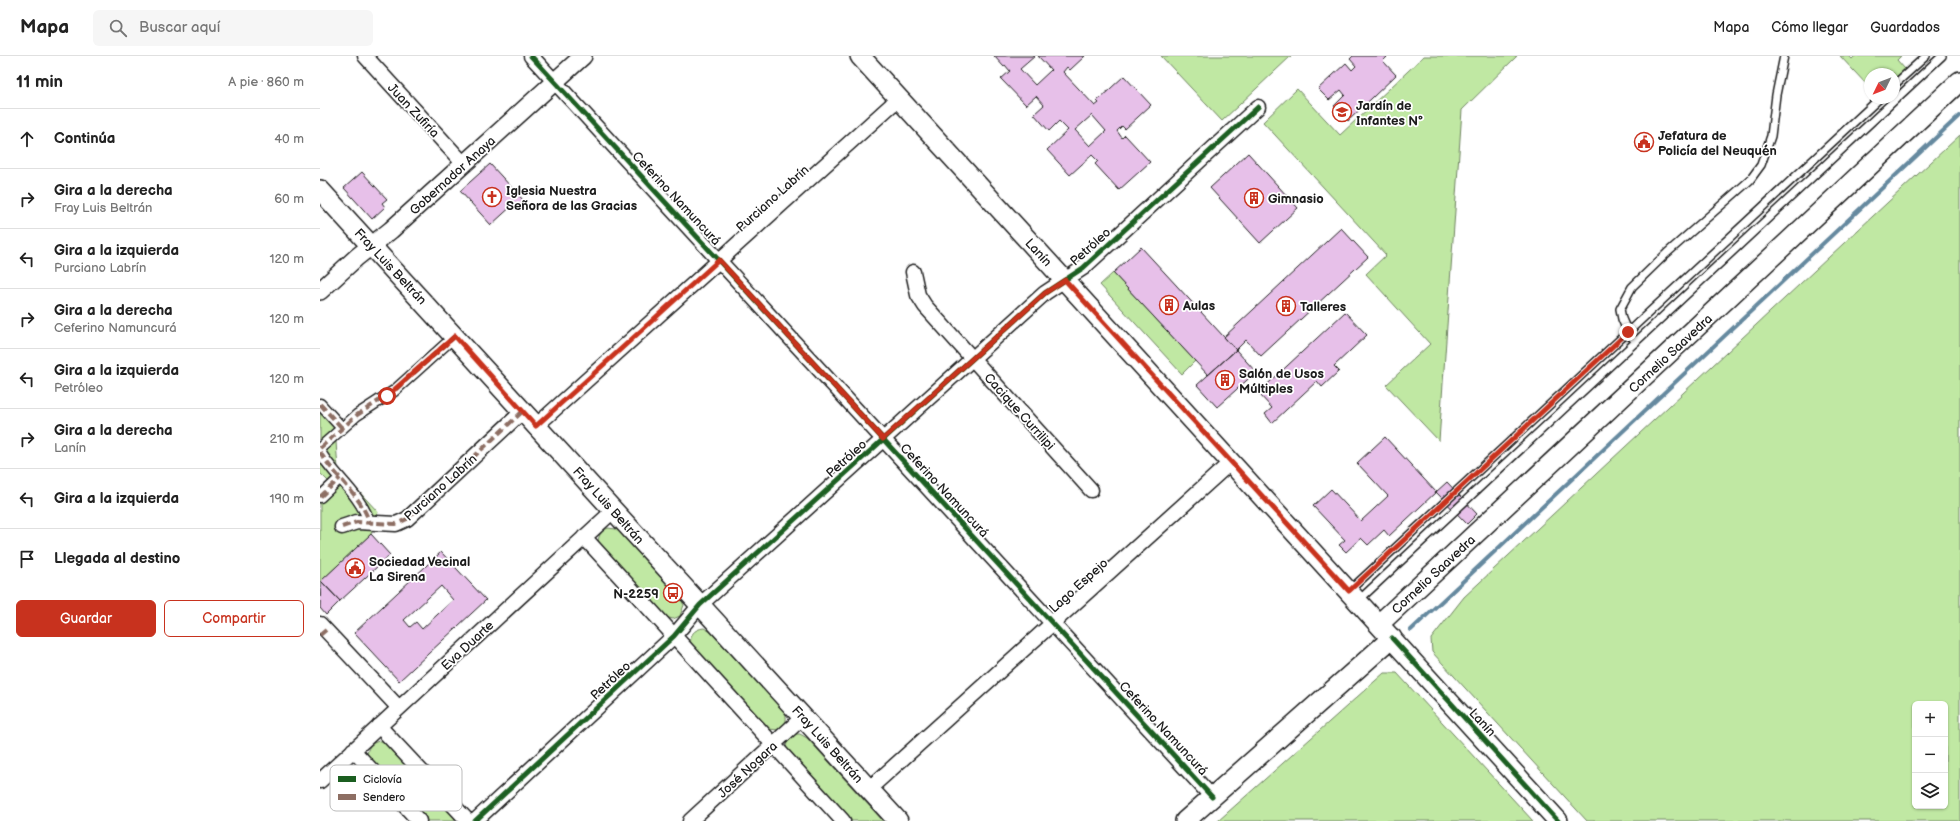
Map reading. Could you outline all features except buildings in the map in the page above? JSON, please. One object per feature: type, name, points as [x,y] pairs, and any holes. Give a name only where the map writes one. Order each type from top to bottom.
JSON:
[{"type":"main road","name":"Lanín","points":[[860,56],[1558,821]]},
{"type":"main road","name":"Cornelio Saavedra","points":[[1379,624],[1960,81]]},
{"type":"main road","name":"Fray Luis Beltrán","points":[[320,190],[898,821]]},
{"type":"main road","points":[[1185,821],[1392,638]]},
{"type":"street","name":"Juan Zufiría","points":[[365,56],[464,164]]},
{"type":"street","name":"Ceferino Namuncurá","points":[[531,56],[1212,797]]},
{"type":"street","name":"Gobernador Anaya","points":[[320,291],[464,164],[583,56]]},
{"type":"street","name":"Purciano Labrín","points":[[536,426],[898,99]]},
{"type":"street","name":"Petróleo","points":[[475,821],[674,636],[700,605],[1045,293],[1083,268],[1258,107]]},
{"type":"street","name":"Cacique Currilipi","points":[[913,272],[921,301],[1090,490]]},
{"type":"street","points":[[320,448],[357,415],[394,391],[455,336]]},
{"type":"street","points":[[320,404],[342,428]]},
{"type":"street","name":"Purciano Labrín","points":[[342,527],[357,522],[369,521],[396,524],[407,519],[523,411]]},
{"type":"street","points":[[320,452],[330,467],[358,497],[369,521]]},
{"type":"street","name":"Lago Espejo","points":[[869,789],[1231,462]]},
{"type":"street","points":[[320,497],[340,478]]},
{"type":"street","name":"Eva Duarte","points":[[337,765],[614,510]]},
{"type":"street","points":[[584,537],[843,821]]},
{"type":"street","points":[[322,630],[398,708]]},
{"type":"street","name":"José Nogara","points":[[690,821],[803,717]]},
{"type":"street","points":[[379,726],[416,765]]},
{"type":"street","points":[[353,750],[367,765]]},
{"type":"street","name":"Eva Duarte","points":[[320,781],[330,772]]},
{"type":"street","points":[[410,811],[419,821]]},
{"type":"street","points":[[459,811],[468,821]]},
{"type":"lane","points":[[1636,342],[1628,332],[1622,319],[1620,309],[1632,287],[1667,253],[1750,180],[1761,165],[1771,136],[1776,95],[1784,56]]},
{"type":"lane","points":[[1900,80],[1926,56]]},
{"type":"lane","points":[[1354,596],[1636,342],[1942,56]]},
{"type":"lane","points":[[1354,596],[1628,332],[1874,104]]},
{"type":"green space","points":[[1161,56],[1291,56],[1222,121]]},
{"type":"green space","points":[[1424,56],[1517,56],[1462,110],[1439,441],[1386,385],[1430,344],[1366,274],[1386,255],[1263,122],[1297,89],[1340,135]]},
{"type":"green space","points":[[1840,56],[1849,56],[1852,59],[1855,56],[1901,56],[1897,60],[1905,69],[1900,74],[1900,68],[1864,68],[1864,82]]},
{"type":"green space","points":[[1960,135],[1960,821],[1587,821],[1432,652],[1431,639],[1464,597]]},
{"type":"green space","points":[[1113,273],[1195,361],[1182,374],[1100,285]]},
{"type":"green space","points":[[320,399],[334,415],[338,469],[378,512],[371,534],[320,582],[320,491],[329,482],[320,473]]},
{"type":"green space","points":[[608,528],[616,529],[620,532],[680,598],[684,605],[680,616],[673,619],[665,617],[599,545],[598,540],[600,535]]},
{"type":"green space","points":[[704,628],[711,632],[783,710],[786,716],[786,721],[779,730],[768,729],[691,645],[693,633]]},
{"type":"green space","points":[[1384,673],[1397,673],[1533,821],[1218,821]]},
{"type":"green space","points":[[796,734],[800,734],[807,738],[883,821],[850,821],[787,751],[786,746],[788,741]]},
{"type":"green space","points":[[384,741],[407,765],[375,765],[367,756],[370,746],[374,743]]},
{"type":"green space","points":[[415,811],[451,811],[454,814],[455,821],[424,821]]},
{"type":"waterway","points":[[1411,630],[1960,115]]},
{"type":"marked path","points":[[320,448],[357,415],[394,391],[455,336]]},
{"type":"marked path","points":[[320,404],[342,428]]},
{"type":"marked path","points":[[342,527],[357,522],[396,524],[407,519],[523,411]]},
{"type":"marked path","points":[[320,452],[353,493],[365,511],[369,521]]},
{"type":"marked path","points":[[320,497],[340,478]]},
{"type":"marked path","points":[[320,635],[326,630]]},
{"type":"cycle path","points":[[531,56],[1212,797]]},
{"type":"cycle path","points":[[475,821],[674,636],[700,605],[1045,293],[1083,268],[1258,107]]},
{"type":"cycle path","points":[[1392,638],[1558,821]]},
{"type":"place","name":"Jardín de Infantes N°","points":[[1342,112]]},
{"type":"place","name":"Jefatura de Policía del Neuquén","points":[[1644,142]]},
{"type":"place","name":"Iglesia Nuestra Señora de las Gracias","points":[[492,197]]},
{"type":"place","name":"Gimnasio","points":[[1254,198]]},
{"type":"place","name":"Aulas","points":[[1169,305]]},
{"type":"place","name":"Talleres","points":[[1286,306]]},
{"type":"place","name":"Salón de Usos Múltiples","points":[[1225,380]]},
{"type":"place","name":"Sociedad Vecinal La Sirena","points":[[355,568]]},
{"type":"place","name":"N-2259","points":[[673,593]]},
{"type":"route","points":[[387,396],[403,384],[455,336],[536,426],[719,260],[883,439],[1045,293],[1065,280],[1349,591],[1628,332]]}]
